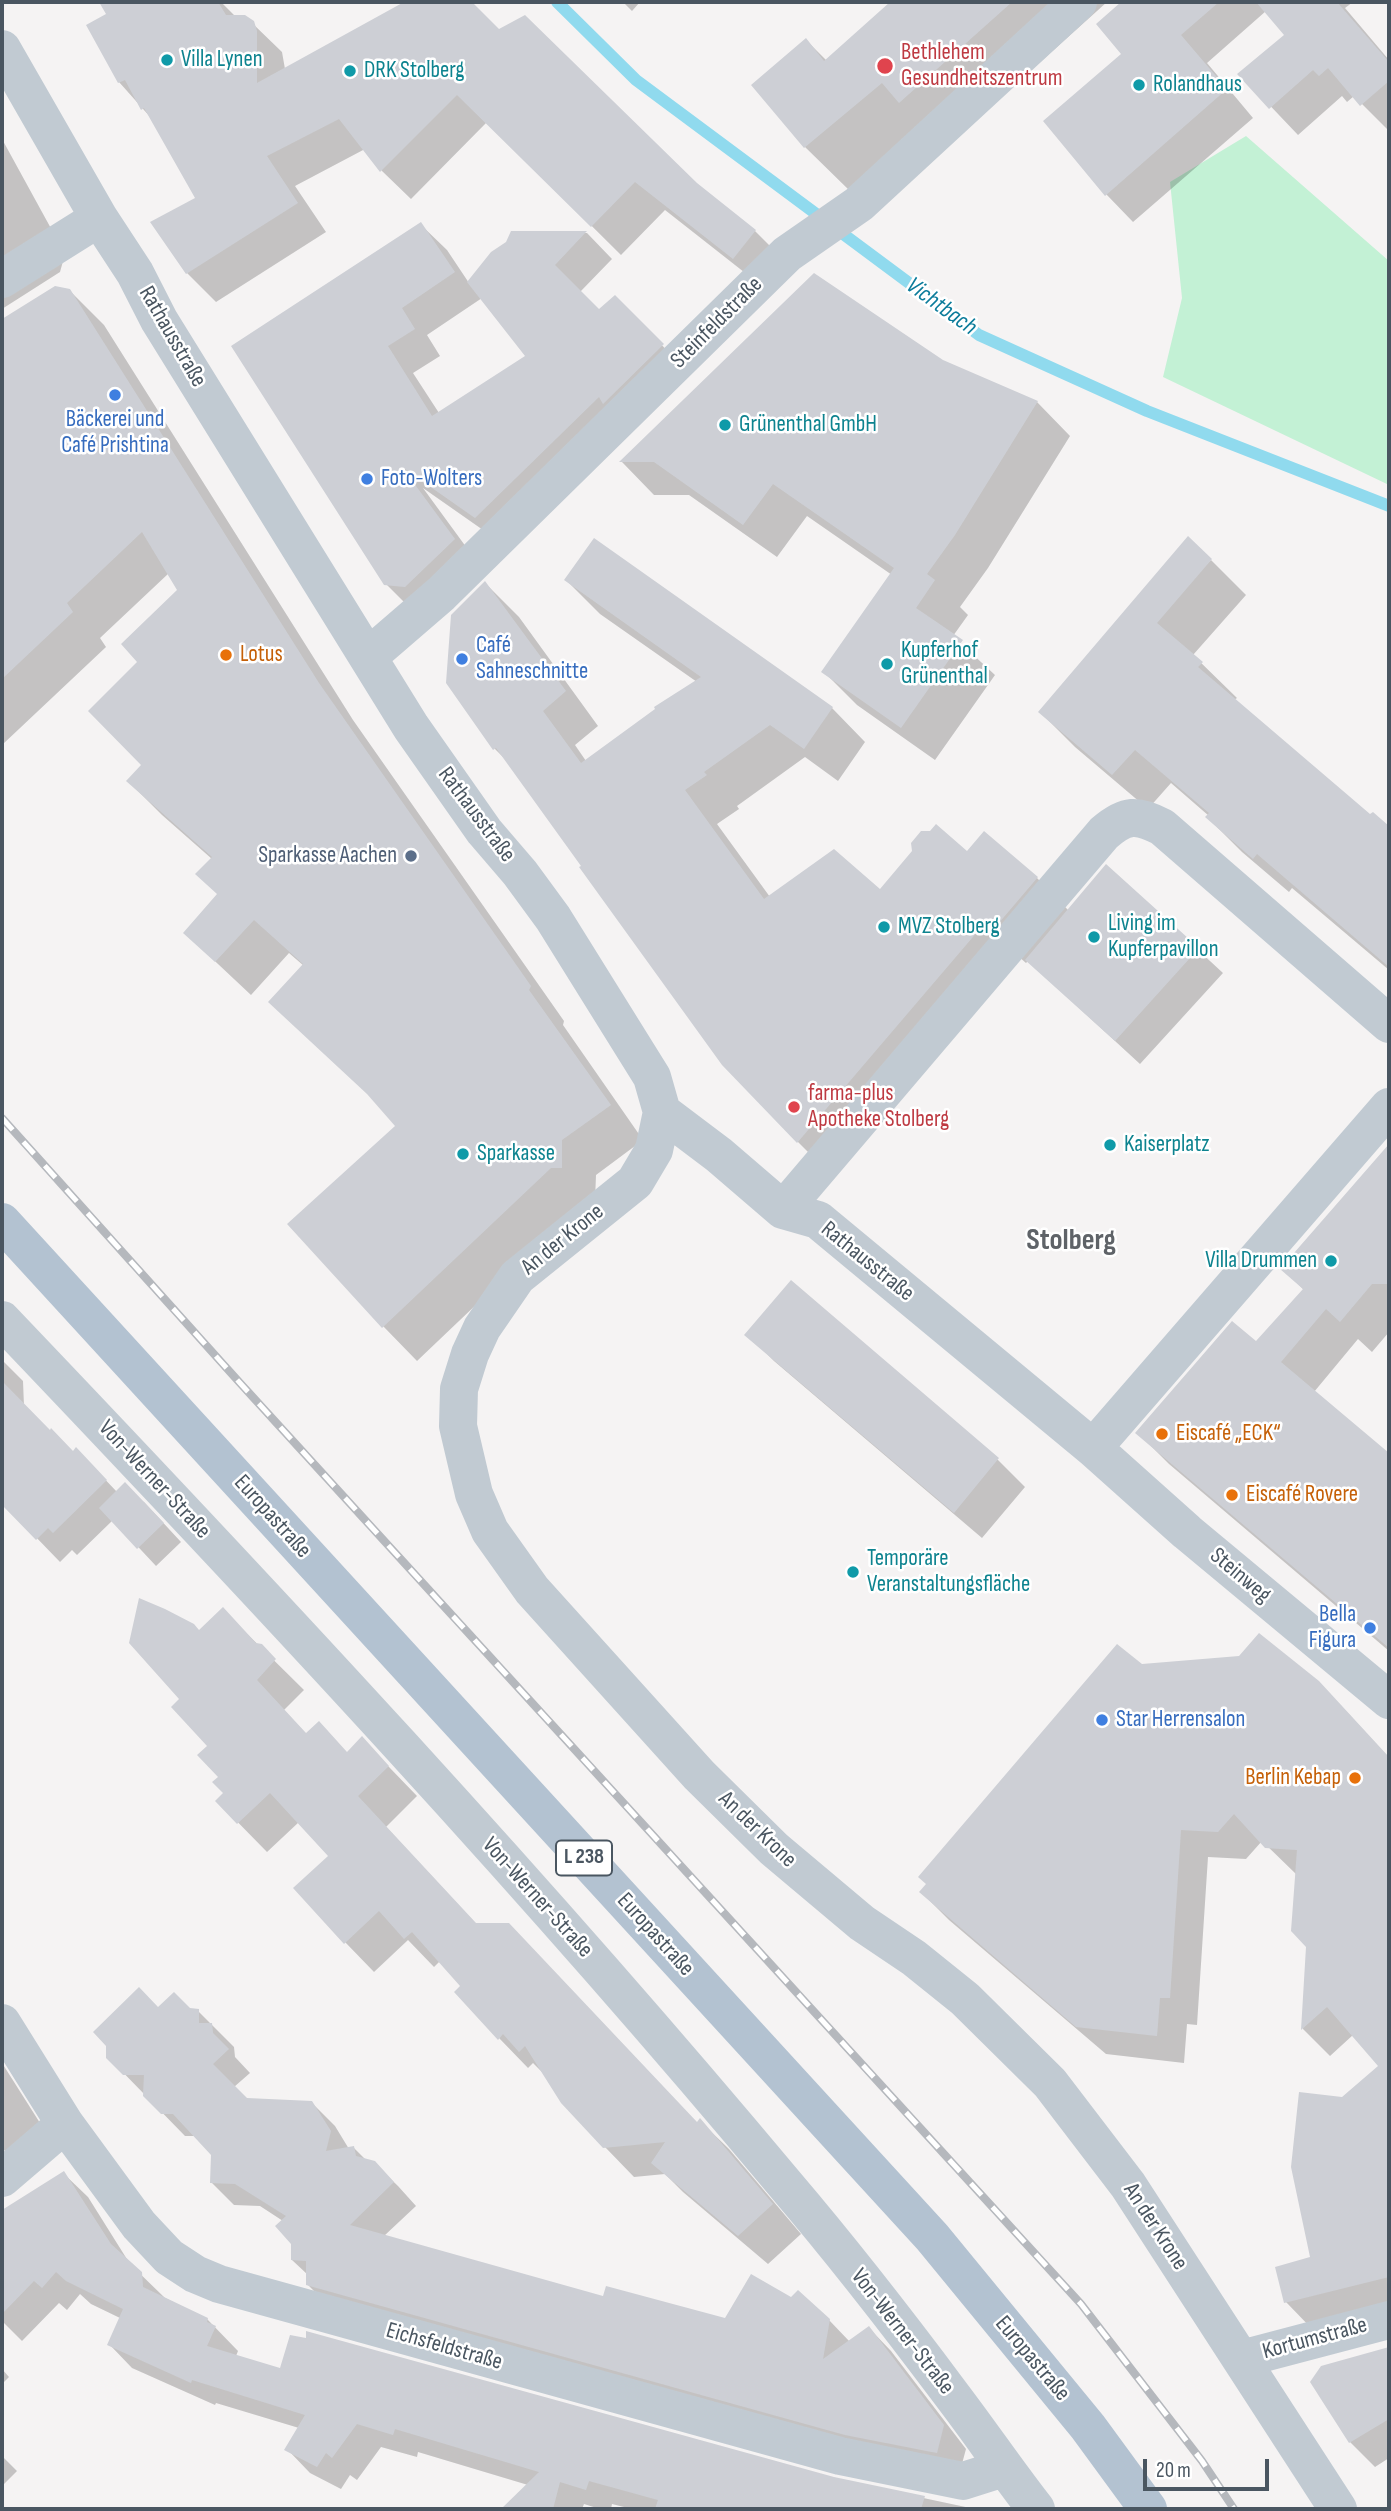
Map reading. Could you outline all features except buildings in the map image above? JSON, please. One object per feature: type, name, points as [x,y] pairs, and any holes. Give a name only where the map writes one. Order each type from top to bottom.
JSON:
[{"type":"main road","name":"Europastraße","points":[[2,1222],[932,2237],[1088,2427],[1148,2509]]},
{"type":"street","name":"Steinfeldstraße","points":[[368,657],[441,594],[787,254],[859,204],[1078,2]]},
{"type":"street","name":"Rathausstraße","points":[[2,49],[99,218],[135,273],[159,320],[411,727],[477,821],[553,918],[652,1077],[662,1112],[719,1155],[783,1210],[818,1220],[1093,1448]]},
{"type":"street","points":[[2,279],[99,218]]},
{"type":"street","points":[[783,1210],[1104,833],[1124,819],[1141,817],[1162,827],[1389,1024]]},
{"type":"street","points":[[1093,1448],[1389,1107]]},
{"type":"street","name":"An der Krone","points":[[662,1112],[654,1150],[635,1182],[517,1277],[482,1328],[470,1354],[459,1389],[458,1426],[474,1494],[490,1531],[532,1590],[699,1775],[765,1840],[862,1923],[914,1958],[965,1999],[1050,2083],[1128,2185],[1338,2509]]},
{"type":"street","name":"Von-Werner-Straße","points":[[2,1320],[408,1753],[601,1970],[786,2185],[945,2386],[1036,2509]]},
{"type":"street","name":"Steinweg","points":[[1093,1448],[1187,1532],[1389,1700]]},
{"type":"street","name":"Eichsfeldstraße","points":[[2,2023],[65,2124],[139,2225],[169,2257],[195,2274],[219,2284],[840,2456],[962,2481],[1004,2468]]},
{"type":"street","points":[[2,2178],[65,2124]]},
{"type":"street","name":"Kortumstraße","points":[[1241,2359],[1389,2320]]},
{"type":"green space","points":[[1246,136],[1389,261],[1389,485],[1163,377],[1182,298],[1170,182]]},
{"type":"waterway","name":"Vichtbach","points":[[557,2],[636,80],[979,335],[1147,411],[1389,506]]},
{"type":"railway","points":[[2,1118],[240,1383],[1081,2304],[1202,2461],[1234,2509]]},
{"type":"place","name":"Villa Lynen","points":[[167,60]]},
{"type":"place","name":"Bethlehem Gesundheitszentrum","points":[[885,66]]},
{"type":"place","name":"DRK Stolberg","points":[[350,71]]},
{"type":"place","name":"Rolandhaus","points":[[1139,85]]},
{"type":"place","name":"Bäckerei und Café Prishtina","points":[[115,395]]},
{"type":"place","name":"Grünenthal GmbH","points":[[725,425]]},
{"type":"place","name":"Foto-Wolters","points":[[367,479]]},
{"type":"place","name":"Lotus","points":[[226,655]]},
{"type":"place","name":"Café Sahneschnitte","points":[[462,659]]},
{"type":"place","name":"Kupferhof Grünenthal","points":[[887,664]]},
{"type":"place","name":"Sparkasse Aachen","points":[[411,856]]},
{"type":"place","name":"MVZ Stolberg","points":[[884,927]]},
{"type":"place","name":"Living im Kupferpavillon","points":[[1094,937]]},
{"type":"place","name":"farma-plus Apotheke Stolberg","points":[[794,1107]]},
{"type":"place","name":"Kaiserplatz","points":[[1110,1145]]},
{"type":"place","name":"Sparkasse","points":[[463,1154]]},
{"type":"place","name":"Villa Drummen","points":[[1331,1261]]},
{"type":"place","name":"Eiscafé „ECK“","points":[[1162,1434]]},
{"type":"place","name":"Eiscafé Rovere","points":[[1232,1495]]},
{"type":"place","name":"Temporäre Veranstaltungsfläche","points":[[853,1572]]},
{"type":"place","name":"Bella Figura","points":[[1370,1628]]},
{"type":"place","name":"Star Herrensalon","points":[[1102,1720]]},
{"type":"place","name":"Berlin Kebap","points":[[1355,1778]]},
{"type":"district","name":"Stolberg","points":[[1071,1241]]}]
